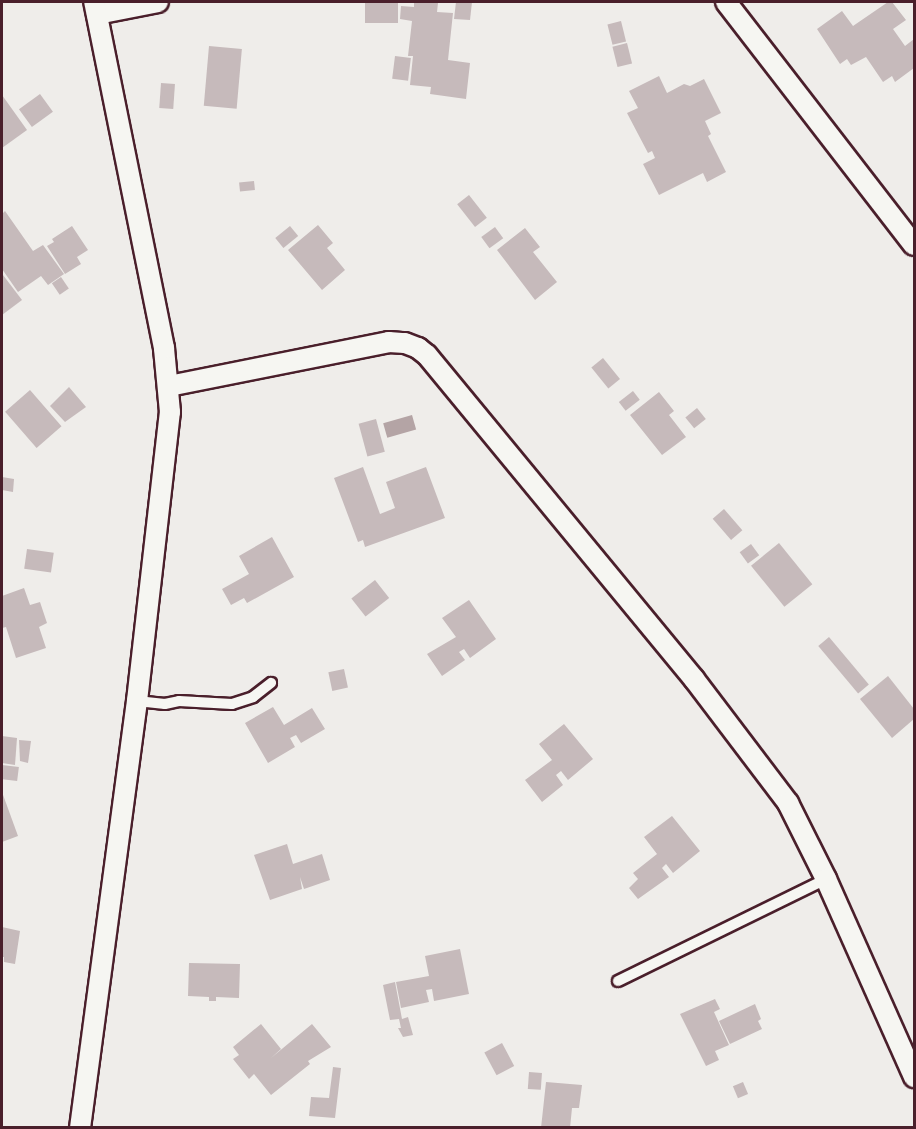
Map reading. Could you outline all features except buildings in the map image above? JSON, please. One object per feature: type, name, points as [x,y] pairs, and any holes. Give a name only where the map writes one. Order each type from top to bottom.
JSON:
[{"type":"street","points":[[80,1128],[137,701],[170,412],[169,386],[95,8],[158,2]]},
{"type":"street","points":[[726,2],[915,245]]},
{"type":"street","points":[[169,386],[389,342],[405,343],[418,348],[440,369],[768,773],[794,813],[826,879],[915,1077]]},
{"type":"lane","points":[[137,701],[165,704],[179,701],[232,704],[253,697],[271,682]]},
{"type":"lane","points":[[618,981],[826,879]]},
{"type":"shaded area","points":[[412,415],[416,429],[387,438],[383,423]]}]
